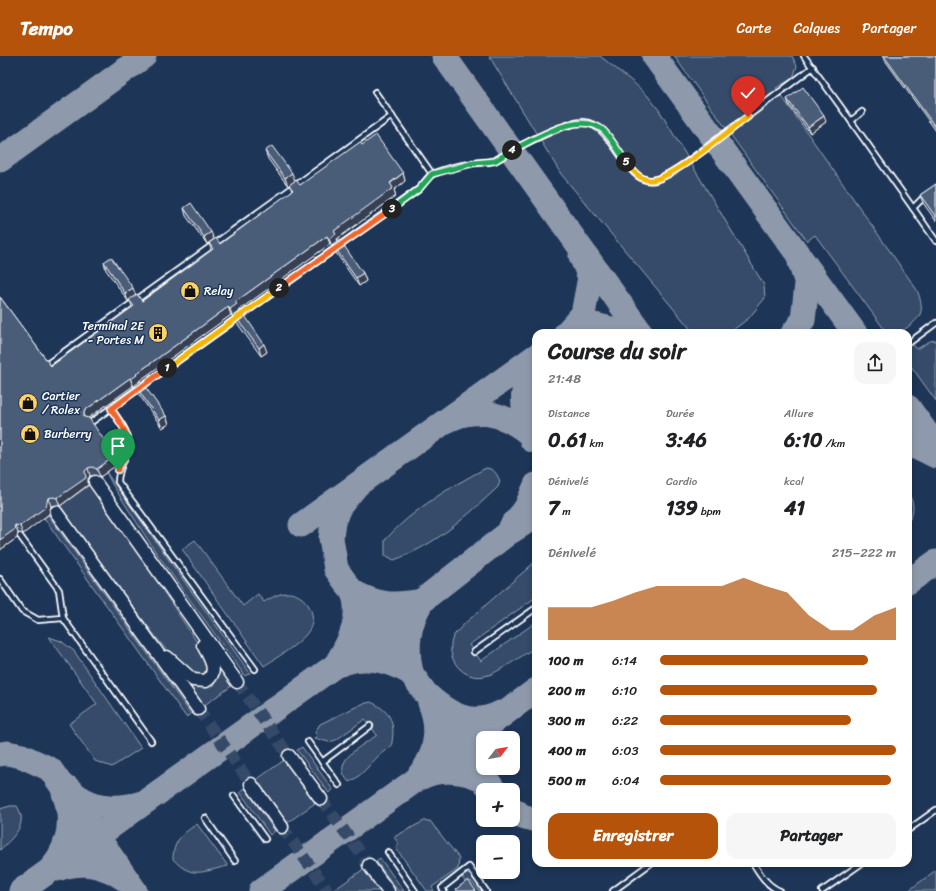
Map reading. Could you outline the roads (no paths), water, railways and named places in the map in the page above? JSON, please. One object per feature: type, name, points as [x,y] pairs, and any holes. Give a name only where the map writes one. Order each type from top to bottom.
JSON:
[{"type":"main road","points":[[95,482],[237,682]]},
{"type":"main road","points":[[56,512],[198,709]]},
{"type":"main road","points":[[154,646],[193,680],[202,682],[211,676],[213,672],[212,663],[176,597]]},
{"type":"main road","points":[[289,756],[321,799]]},
{"type":"main road","points":[[251,784],[282,827]]},
{"type":"main road","points":[[369,865],[388,891]]},
{"type":"lane","points":[[804,56],[936,241]]},
{"type":"lane","points":[[90,423],[419,189],[432,174],[474,163],[495,161],[511,151],[568,124],[583,122],[595,125],[604,131],[632,170],[639,176],[648,180],[654,180],[666,176],[698,154],[813,67]]},
{"type":"lane","points":[[375,92],[432,174]]},
{"type":"lane","points":[[851,121],[862,112]]},
{"type":"lane","points":[[50,362],[392,116]]},
{"type":"lane","points":[[913,208],[922,199]]},
{"type":"lane","points":[[912,341],[936,323]]},
{"type":"lane","points":[[111,409],[122,426],[128,441],[128,450],[118,470],[118,482],[255,669]]},
{"type":"lane","points":[[20,536],[59,590],[63,618],[151,741]]},
{"type":"lane","points":[[0,579],[22,610],[38,620],[63,618]]},
{"type":"lane","points":[[474,652],[532,611]]},
{"type":"lane","points":[[322,762],[370,726]]},
{"type":"lane","points":[[308,742],[339,785]]},
{"type":"lane","points":[[234,796],[265,839]]},
{"type":"lane","points":[[912,827],[936,810]]},
{"type":"lane","points":[[205,818],[235,861]]},
{"type":"lane","points":[[388,852],[416,891]]},
{"type":"lane","points":[[444,891],[442,888],[469,867],[486,891]]},
{"type":"lane","points":[[613,891],[646,867]]},
{"type":"lane","points":[[756,867],[763,878],[774,888],[780,891]]},
{"type":"lane","points":[[822,891],[856,867]]},
{"type":"tunnel","points":[[237,682],[289,756]]},
{"type":"tunnel","points":[[198,709],[251,784]]},
{"type":"tunnel","points":[[321,799],[369,865]]},
{"type":"tunnel","points":[[282,827],[328,891]]},
{"type":"place","name":"Relay","points":[[190,291]]},
{"type":"place","name":"Terminal 2E - Portes M","points":[[158,333]]},
{"type":"place","name":"Cartier / Rolex","points":[[28,403]]},
{"type":"place","name":"Burberry","points":[[30,434]]}]
